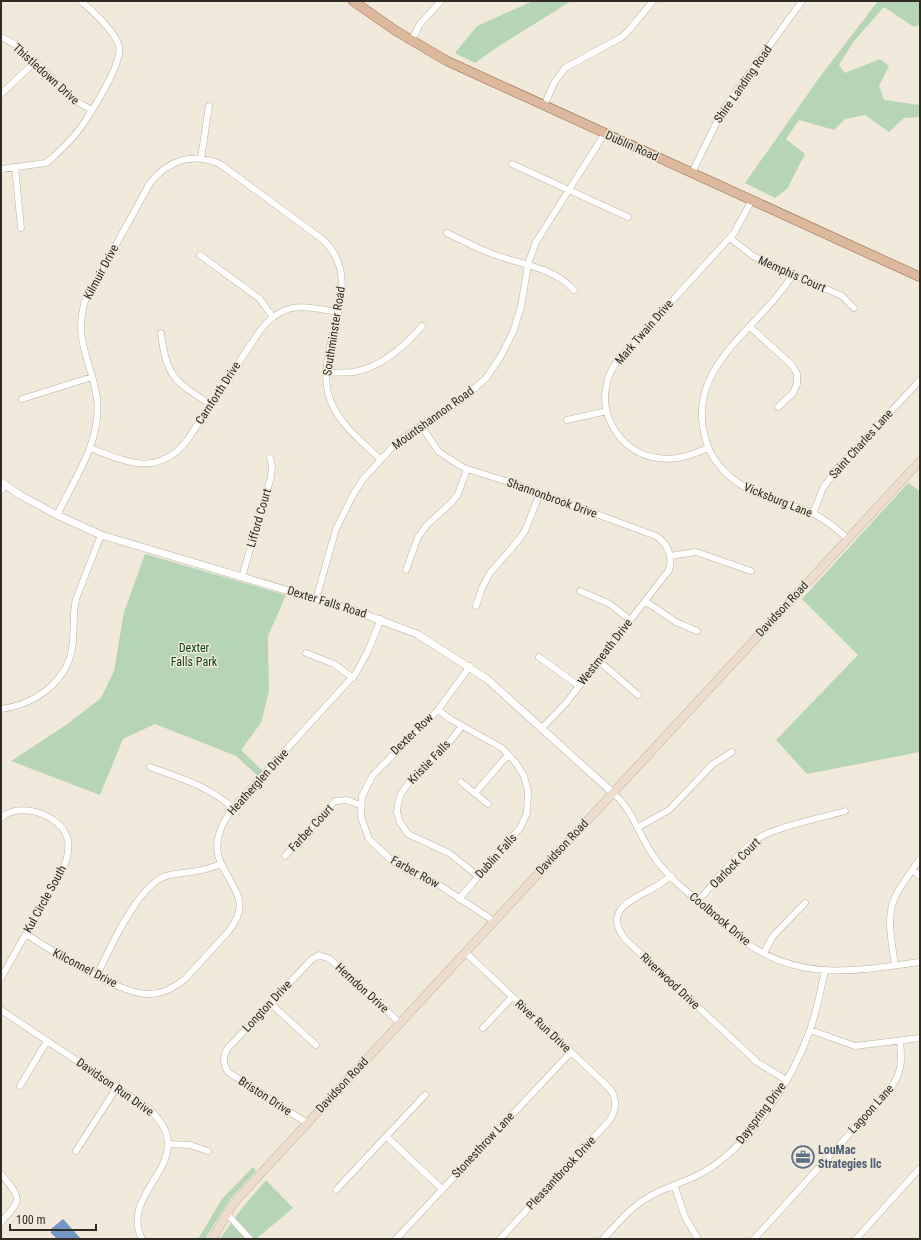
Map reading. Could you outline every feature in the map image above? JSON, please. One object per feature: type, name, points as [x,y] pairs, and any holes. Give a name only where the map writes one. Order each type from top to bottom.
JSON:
[{"type":"main road","name":"Dublin Road","points":[[353,1],[411,41],[447,61],[920,276]]},
{"type":"main road","name":"Davidson Road","points":[[212,1239],[227,1214],[241,1195],[920,460]]},
{"type":"street","points":[[1,170],[46,163],[50,160],[79,129],[92,110],[115,67],[119,49],[112,34],[82,1]]},
{"type":"street","points":[[411,41],[424,18],[441,1]]},
{"type":"street","points":[[544,106],[554,83],[565,68],[622,37],[630,30],[653,1]]},
{"type":"street","name":"Shire Landing Road","points":[[692,173],[722,110],[802,1]]},
{"type":"street","name":"Thistledown Drive","points":[[1,37],[20,47],[74,100],[92,110]]},
{"type":"street","points":[[1,94],[35,62]]},
{"type":"street","points":[[201,158],[209,106]]},
{"type":"street","name":"Mountshannon Road","points":[[316,599],[336,529],[354,493],[380,459],[398,442],[463,399],[487,376],[502,354],[513,332],[521,307],[528,264],[536,242],[605,133]]},
{"type":"street","name":"Southminster Road","points":[[201,158],[220,164],[322,239],[330,247],[339,263],[342,274],[338,312],[326,373],[328,393],[335,411],[346,427],[380,459]]},
{"type":"street","name":"Kilmuir Drive","points":[[57,515],[90,448],[98,412],[92,377],[80,332],[81,316],[88,294],[154,177],[164,168],[177,161],[201,158]]},
{"type":"street","points":[[512,164],[568,191],[628,217]]},
{"type":"street","points":[[15,167],[21,228]]},
{"type":"street","name":"Mark Twain Drive","points":[[708,448],[693,454],[660,459],[646,455],[634,449],[618,436],[610,423],[606,411],[605,388],[610,374],[618,360],[730,238],[739,226],[752,200]]},
{"type":"street","points":[[447,233],[492,254],[528,264],[560,277],[574,290]]},
{"type":"street","name":"Memphis Court","points":[[730,238],[753,256],[842,296],[854,308]]},
{"type":"street","points":[[200,255],[254,294],[272,316]]},
{"type":"street","name":"Vicksburg Lane","points":[[792,274],[777,298],[724,356],[706,384],[700,408],[702,428],[708,448],[724,472],[744,487],[812,514],[833,526],[848,539]]},
{"type":"street","name":"Carnforth Drive","points":[[90,448],[127,462],[138,464],[158,462],[170,457],[182,447],[259,332],[272,316],[285,309],[299,306],[338,312]]},
{"type":"street","points":[[326,373],[352,372],[374,366],[411,339],[422,326]]},
{"type":"street","points":[[750,327],[792,365],[797,374],[797,384],[793,393],[778,407]]},
{"type":"street","points":[[161,333],[165,360],[173,376],[182,386],[210,404]]},
{"type":"street","points":[[22,399],[92,377]]},
{"type":"street","name":"Saint Charles Lane","points":[[812,514],[823,488],[833,474],[920,380]]},
{"type":"street","points":[[566,420],[606,411]]},
{"type":"street","name":"Shannonbrook Drive","points":[[421,426],[439,452],[454,463],[467,469],[540,493],[656,536],[665,543],[670,556]]},
{"type":"street","name":"Lifford Court","points":[[242,577],[271,477],[272,465],[270,458]]},
{"type":"street","points":[[406,570],[418,537],[427,525],[452,502],[458,494],[467,469]]},
{"type":"street","name":"Dexter Falls Road","points":[[2,486],[57,515],[101,535],[381,619],[422,637],[470,666],[503,692],[613,793]]},
{"type":"street","points":[[476,606],[482,588],[490,573],[513,548],[525,530],[540,493]]},
{"type":"street","points":[[1,708],[18,706],[32,700],[54,683],[63,670],[72,650],[74,608],[76,599],[101,535]]},
{"type":"street","points":[[670,556],[696,552],[751,571]]},
{"type":"street","name":"Westmeath Drive","points":[[542,728],[555,716],[666,574],[670,565],[670,556]]},
{"type":"street","points":[[580,591],[610,604],[630,620]]},
{"type":"street","points":[[645,600],[676,622],[697,631]]},
{"type":"street","name":"Heatherglen Drive","points":[[148,994],[162,991],[178,984],[194,970],[235,924],[240,899],[236,887],[221,864],[217,846],[218,833],[223,821],[233,808],[353,678],[368,651],[381,619]]},
{"type":"street","points":[[306,653],[334,664],[353,678]]},
{"type":"street","points":[[539,657],[579,686]]},
{"type":"street","points":[[599,661],[638,695]]},
{"type":"street","name":"Dexter Row","points":[[360,805],[367,785],[381,765],[438,710],[470,666]]},
{"type":"street","name":"Dublin Falls","points":[[438,710],[462,726],[502,748],[524,776],[528,791],[527,813],[514,836],[459,899]]},
{"type":"street","name":"Kristie Falls","points":[[462,726],[452,739],[410,781],[401,794],[398,803],[398,812],[400,822],[408,834],[449,853],[478,876]]},
{"type":"street","points":[[637,828],[668,810],[713,764],[732,752]]},
{"type":"street","points":[[475,793],[508,755]]},
{"type":"street","points":[[150,767],[208,788],[233,808]]},
{"type":"street","points":[[461,782],[488,804]]},
{"type":"street","name":"Coolbrook Drive","points":[[613,793],[621,799],[656,860],[671,876],[742,939],[764,953],[788,963],[825,971],[857,970],[920,962]]},
{"type":"street","name":"Farber Court","points":[[284,856],[335,801],[346,800],[360,805]]},
{"type":"street","name":"Farber Row","points":[[360,805],[364,828],[369,839],[376,848],[408,871],[421,875],[436,883],[494,921]]},
{"type":"street","name":"Kul Circle South","points":[[1,818],[18,810],[48,817],[59,825],[67,837],[69,846],[65,864],[1,978]]},
{"type":"street","name":"Oarlock Court","points":[[698,901],[758,838],[845,811]]},
{"type":"street","points":[[895,965],[890,914],[895,896],[920,859]]},
{"type":"street","points":[[97,975],[138,900],[147,888],[154,882],[167,876],[199,871],[221,864]]},
{"type":"street","points":[[913,870],[920,876]]},
{"type":"street","name":"Riverwood Drive","points":[[671,876],[625,904],[618,917],[620,932],[626,940],[758,1062],[786,1080]]},
{"type":"street","points":[[764,953],[774,936],[805,903]]},
{"type":"street","name":"Kilconnel Drive","points":[[26,934],[63,959],[136,993],[148,994]]},
{"type":"street","name":"River Run Drive","points":[[465,952],[611,1090],[616,1104]]},
{"type":"street","name":"Longton Drive","points":[[225,1066],[223,1059],[228,1048],[316,956],[323,956]]},
{"type":"street","name":"Herndon Drive","points":[[323,956],[330,959],[400,1023]]},
{"type":"street","name":"Dayspring Drive","points":[[603,1239],[635,1206],[647,1198],[708,1169],[733,1149],[751,1130],[786,1080],[810,1030],[825,971]]},
{"type":"street","points":[[483,1028],[512,997]]},
{"type":"street","points":[[270,1003],[316,1045]]},
{"type":"street","name":"Davidson Run Drive","points":[[1,1010],[117,1087],[156,1115],[166,1131],[169,1144]]},
{"type":"street","points":[[810,1030],[855,1046],[920,1038]]},
{"type":"street","points":[[20,1086],[47,1041]]},
{"type":"street","name":"Lagoon Lane","points":[[754,1239],[891,1088],[900,1073],[902,1064],[900,1041]]},
{"type":"street","name":"Stonesthrow Lane","points":[[396,1239],[571,1052]]},
{"type":"street","name":"Briston Drive","points":[[225,1066],[228,1072],[307,1123]]},
{"type":"street","points":[[76,1151],[117,1087]]},
{"type":"street","points":[[336,1190],[425,1096]]},
{"type":"street","name":"Pleasantbrook Drive","points":[[500,1239],[610,1121],[616,1104]]},
{"type":"street","points":[[387,1137],[442,1189]]},
{"type":"street","points":[[142,1239],[138,1226],[138,1212],[145,1195],[165,1162],[169,1144],[190,1145],[208,1151]]},
{"type":"street","points":[[856,1239],[920,1168]]},
{"type":"street","points":[[1,1174],[18,1196],[15,1206],[1,1222]]},
{"type":"street","points":[[675,1186],[685,1217],[698,1239]]},
{"type":"street","points":[[227,1214],[250,1239]]},
{"type":"green space","points":[[533,1],[571,1],[475,63],[455,53],[477,26]]},
{"type":"green space","points":[[878,1],[920,1],[920,25],[914,27],[884,7],[854,41],[839,65],[845,73],[880,59],[889,66],[879,86],[884,100],[920,105],[920,117],[904,118],[889,132],[865,115],[845,119],[834,130],[799,120],[786,139],[805,154],[787,189],[775,198],[745,183],[819,78]]},
{"type":"green space","points":[[908,483],[920,491],[920,752],[807,774],[776,740],[858,655],[802,599]]},
{"type":"green space","name":"Dexter Falls Park","points":[[145,554],[286,595],[268,636],[269,691],[261,723],[241,750],[263,771],[258,776],[236,756],[155,724],[123,739],[100,795],[11,761],[66,725],[101,698],[114,671],[124,612]]},
{"type":"green space","points":[[253,1167],[256,1171],[231,1198],[205,1239],[198,1239],[222,1199]]},
{"type":"green space","points":[[266,1180],[293,1208],[256,1239],[220,1239],[239,1212]]},
{"type":"water","points":[[63,1219],[81,1239],[57,1239],[51,1233],[51,1229]]},
{"type":"place","name":"LouMac Strategies llc","points":[[803,1157]]}]
